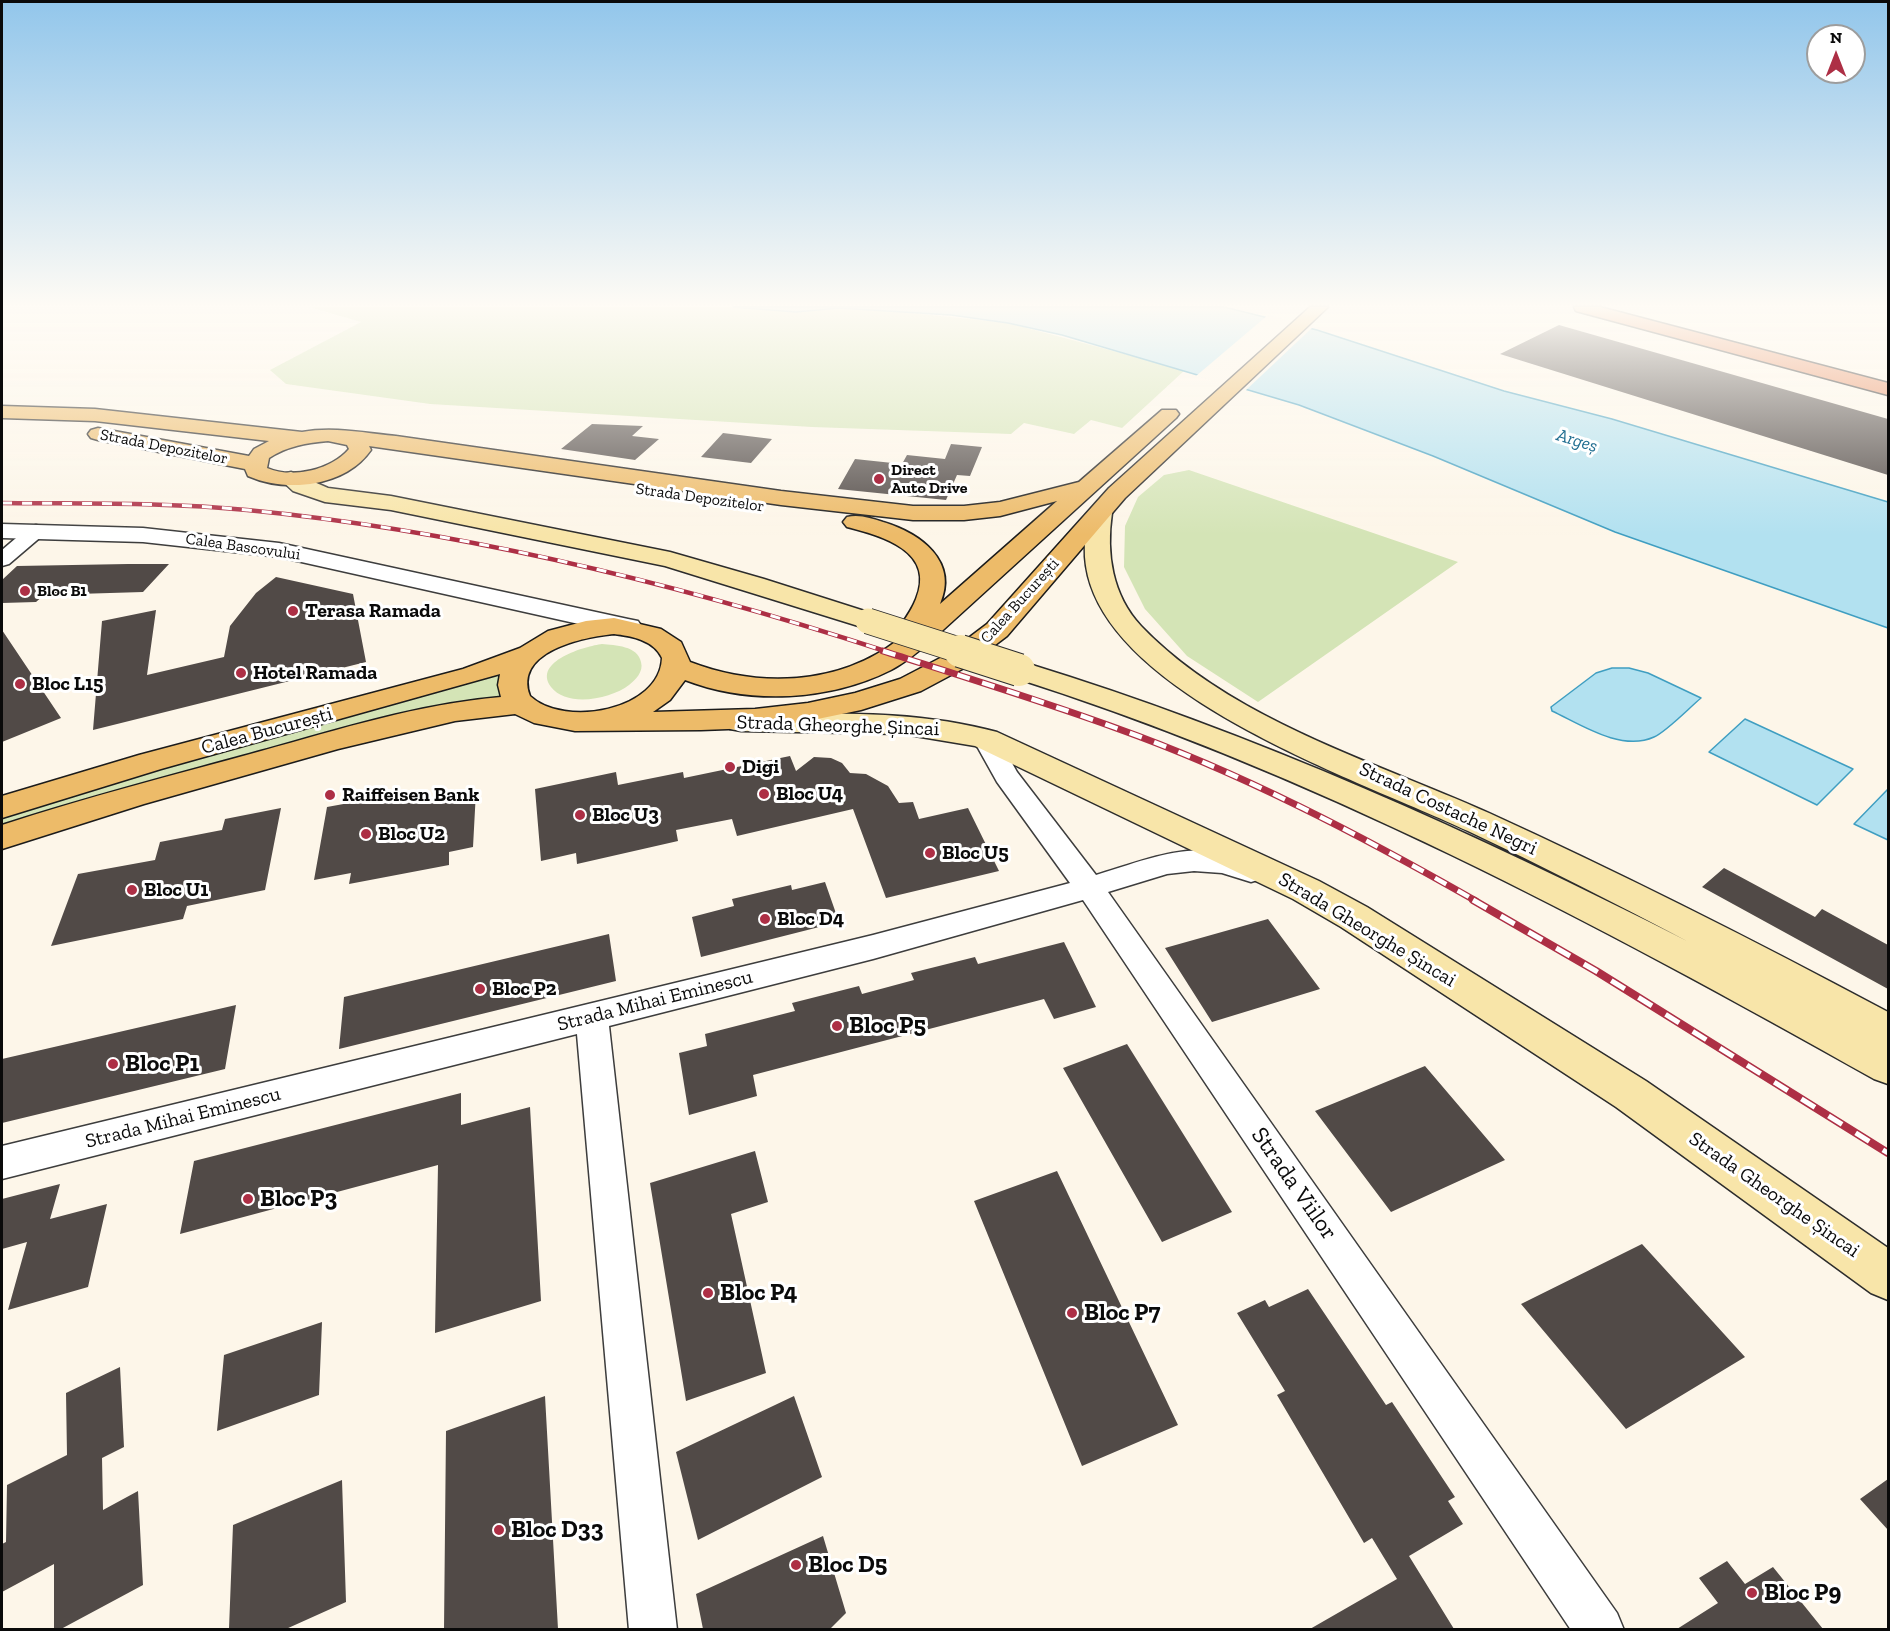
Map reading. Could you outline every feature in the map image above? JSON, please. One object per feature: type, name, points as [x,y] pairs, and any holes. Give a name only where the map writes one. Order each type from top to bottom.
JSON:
[{"type":"highway","points":[[1866,383],[1888,389]]},
{"type":"main road","name":"Calea București","points":[[676,666],[722,683],[792,687],[832,681],[859,673],[897,654],[1093,500],[1157,456],[1237,383]]},
{"type":"main road","name":"Calea București","points":[[598,720],[716,721],[784,715],[849,704],[904,687],[941,670],[980,646],[997,630],[1131,449],[1183,403]]},
{"type":"main road","name":"Strada Depozitelor","points":[[2,412],[95,415],[301,438]]},
{"type":"main road","name":"Strada Depozitelor","points":[[2,420],[62,427],[255,464],[256,471],[264,475],[291,479],[320,475],[350,453],[396,442],[869,510],[964,513],[1093,500]]},
{"type":"main road","points":[[255,464],[257,458],[274,446],[301,438],[328,435],[350,453],[340,475],[341,481],[345,488],[362,498]]},
{"type":"main road","name":"Strada Depozitelor","points":[[350,453],[380,458],[414,456],[494,467],[792,511],[881,528],[912,543],[920,550],[930,564],[934,579],[928,602],[897,654]]},
{"type":"main road","points":[[291,479],[310,491],[362,498]]},
{"type":"main road","name":"Strada Costache Negri","points":[[362,498],[694,565],[1131,706],[1311,777],[1437,833],[1627,926],[1888,1067]]},
{"type":"main road","name":"Strada Costache Negri","points":[[1093,500],[1096,554],[1100,575],[1111,603],[1131,631],[1164,662],[1205,691],[1242,713],[1300,742],[1593,876],[1729,945],[1888,1031]]},
{"type":"main road","points":[[628,627],[660,638],[673,650],[676,666],[669,683],[652,699],[628,712],[598,720],[582,721],[540,716],[521,704],[513,691],[513,678],[517,669],[536,649],[554,639],[583,629],[628,627]]},
{"type":"main road","name":"Calea București","points":[[2,807],[140,765],[473,675],[536,649]]},
{"type":"main road","name":"Calea București","points":[[2,837],[100,806],[398,723],[460,710],[521,704]]},
{"type":"main road","name":"Strada Gheorghe Șincai","points":[[716,721],[903,724],[965,733],[986,739],[1087,784],[1306,890],[1354,917],[1631,1094],[1888,1276]]},
{"type":"street","name":"Calea Bascovului","points":[[2,531],[143,535],[279,550],[333,560],[480,596],[628,627]]},
{"type":"street","points":[[2,560],[36,531]]},
{"type":"street","name":"Calea Bascovului","points":[[480,596],[519,613],[530,622],[536,649]]},
{"type":"street","name":"Strada Viilor","points":[[986,739],[1006,776],[1089,887],[1600,1629]]},
{"type":"street","name":"Strada Mihai Eminescu","points":[[2,1163],[873,947],[1167,864],[1194,861],[1222,863],[1306,890]]},
{"type":"street","points":[[592,1016],[653,1629]]},
{"type":"green space","points":[[1171,383],[1122,428],[1091,420],[1074,434],[1024,423],[1011,434],[812,427],[430,404],[286,384]]},
{"type":"green space","points":[[1189,470],[1458,562],[1258,702],[1187,656],[1145,609],[1124,567],[1125,526],[1138,497],[1164,475]]},
{"type":"green space","points":[[602,644],[625,647],[639,657],[642,666],[640,672],[629,685],[611,694],[589,699],[567,698],[558,694],[551,687],[547,678],[555,662],[563,656]]},
{"type":"green space","points":[[495,668],[513,691],[488,706],[37,825],[2,837],[2,807],[29,797]]},
{"type":"water","name":"Argeș","points":[[1225,383],[1480,383],[1612,419],[1888,502],[1888,628],[1615,532],[1433,456],[1299,405]]},
{"type":"water","points":[[1612,668],[1629,668],[1648,673],[1701,698],[1665,730],[1641,741],[1615,739],[1588,729],[1552,711],[1551,707],[1596,673]]},
{"type":"water","points":[[1745,719],[1853,769],[1817,805],[1709,752]]},
{"type":"water","points":[[1888,789],[1888,840],[1854,824]]},
{"type":"pier","points":[[1219,383],[1253,383],[1245,391]]},
{"type":"building","points":[[1593,383],[1762,383],[1888,419],[1888,475]]},
{"type":"building","points":[[592,424],[643,426],[632,436],[659,439],[635,460],[561,449]]},
{"type":"building","points":[[723,433],[772,439],[751,463],[701,457]]},
{"type":"building","points":[[951,444],[982,447],[970,476],[957,475],[946,500],[838,489],[855,459],[902,464],[907,455],[945,459]]},
{"type":"building","points":[[169,564],[143,592],[44,595],[36,602],[2,603],[2,580],[17,566]]},
{"type":"building","points":[[276,577],[353,594],[366,662],[93,730],[102,621],[156,610],[147,675],[224,657],[230,626],[256,593]]},
{"type":"building","name":"Bloc L15","points":[[2,630],[61,718],[2,742]]},
{"type":"building","points":[[790,756],[796,771],[814,757],[831,758],[842,763],[850,773],[866,774],[888,786],[899,803],[913,802],[919,819],[968,808],[999,871],[886,898],[853,809],[737,836],[732,819],[676,830],[678,841],[577,864],[576,853],[541,861],[535,789],[616,772],[618,785],[683,772],[684,778]]},
{"type":"building","points":[[415,791],[414,802],[476,791],[473,847],[449,852],[449,865],[349,884],[351,873],[314,880],[327,807]]},
{"type":"building","points":[[281,808],[265,890],[187,906],[183,919],[51,946],[78,874],[155,860],[160,842],[222,830],[225,819]]},
{"type":"building","points":[[1724,868],[1815,917],[1822,909],[1888,945],[1888,989],[1702,887]]},
{"type":"building","name":"Bloc D4","points":[[825,882],[839,922],[701,957],[692,917],[734,906],[732,899],[791,885],[792,890]]},
{"type":"building","points":[[1268,919],[1320,989],[1212,1022],[1165,948]]},
{"type":"building","name":"Bloc P2","points":[[609,934],[616,981],[339,1049],[344,997]]},
{"type":"building","name":"Bloc P5","points":[[1064,942],[1096,1007],[1054,1019],[1044,999],[753,1075],[757,1096],[689,1115],[679,1053],[707,1046],[705,1034],[795,1011],[792,1003],[859,986],[862,994],[914,980],[911,973],[975,957],[978,964]]},
{"type":"building","name":"Bloc P1","points":[[236,1005],[225,1069],[2,1123],[2,1059]]},
{"type":"building","points":[[1127,1044],[1232,1212],[1162,1242],[1063,1068]]},
{"type":"building","points":[[1425,1066],[1505,1160],[1391,1212],[1315,1111]]},
{"type":"building","name":"Bloc P3","points":[[461,1093],[461,1125],[530,1107],[541,1301],[435,1333],[438,1165],[180,1234],[194,1161]]},
{"type":"building","name":"Bloc P4","points":[[755,1151],[768,1202],[731,1214],[766,1373],[686,1401],[650,1183]]},
{"type":"building","name":"Bloc P7","points":[[1057,1171],[1178,1425],[1082,1466],[974,1201]]},
{"type":"building","points":[[60,1184],[50,1219],[107,1204],[88,1287],[8,1310],[27,1242],[2,1249],[2,1199]]},
{"type":"building","points":[[1642,1244],[1745,1357],[1626,1429],[1521,1304]]},
{"type":"building","points":[[1308,1289],[1386,1405],[1392,1402],[1455,1497],[1448,1501],[1463,1524],[1409,1556],[1454,1629],[1310,1629],[1397,1579],[1372,1538],[1364,1543],[1277,1395],[1285,1391],[1237,1313],[1265,1300],[1269,1307]]},
{"type":"building","points":[[322,1322],[319,1395],[217,1431],[224,1355]]},
{"type":"building","points":[[120,1367],[124,1447],[102,1458],[103,1510],[138,1491],[143,1585],[61,1629],[54,1629],[54,1564],[2,1592],[2,1544],[6,1542],[7,1485],[67,1455],[66,1393]]},
{"type":"building","name":"Bloc D33","points":[[545,1396],[558,1629],[444,1629],[446,1431]]},
{"type":"building","points":[[794,1396],[822,1477],[698,1540],[676,1452]]},
{"type":"building","points":[[1888,1479],[1888,1530],[1860,1499]]},
{"type":"building","points":[[342,1480],[346,1602],[286,1629],[229,1629],[233,1525]]},
{"type":"building","name":"Bloc D5","points":[[823,1536],[846,1613],[830,1629],[703,1629],[696,1594]]},
{"type":"building","name":"Bloc P9","points":[[1727,1561],[1745,1584],[1773,1567],[1823,1629],[1677,1629],[1718,1603],[1699,1578]]},
{"type":"railway","points":[[2,503],[216,507],[329,519],[410,531],[571,563],[651,583],[731,604],[888,652]]},
{"type":"railway","points":[[883,651],[1087,718],[1209,764],[1345,829],[1476,901]]},
{"type":"railway","points":[[1473,900],[1596,971],[1888,1153]]},
{"type":"place","name":"Direct Auto Drive","points":[[879,479]]},
{"type":"place","name":"Bloc B1","points":[[25,591]]},
{"type":"place","name":"Terasa Ramada","points":[[293,611]]},
{"type":"place","name":"Hotel Ramada","points":[[241,673]]},
{"type":"place","name":"Bloc L15","points":[[20,684]]},
{"type":"place","name":"Digi","points":[[730,767]]},
{"type":"place","name":"Bloc U4","points":[[764,794]]},
{"type":"place","name":"Raiffeisen Bank","points":[[330,795]]},
{"type":"place","name":"Bloc U3","points":[[580,815]]},
{"type":"place","name":"Bloc U2","points":[[366,834]]},
{"type":"place","name":"Bloc U5","points":[[930,853]]},
{"type":"place","name":"Bloc U1","points":[[132,890]]},
{"type":"place","name":"Bloc D4","points":[[765,919]]},
{"type":"place","name":"Bloc P2","points":[[480,989]]},
{"type":"place","name":"Bloc P5","points":[[837,1026]]},
{"type":"place","name":"Bloc P1","points":[[113,1064]]},
{"type":"place","name":"Bloc P3","points":[[248,1199]]},
{"type":"place","name":"Bloc P4","points":[[708,1293]]},
{"type":"place","name":"Bloc P7","points":[[1072,1313]]},
{"type":"place","name":"Bloc D33","points":[[499,1530]]},
{"type":"place","name":"Bloc D5","points":[[796,1565]]},
{"type":"place","name":"Bloc P9","points":[[1752,1593]]}]
